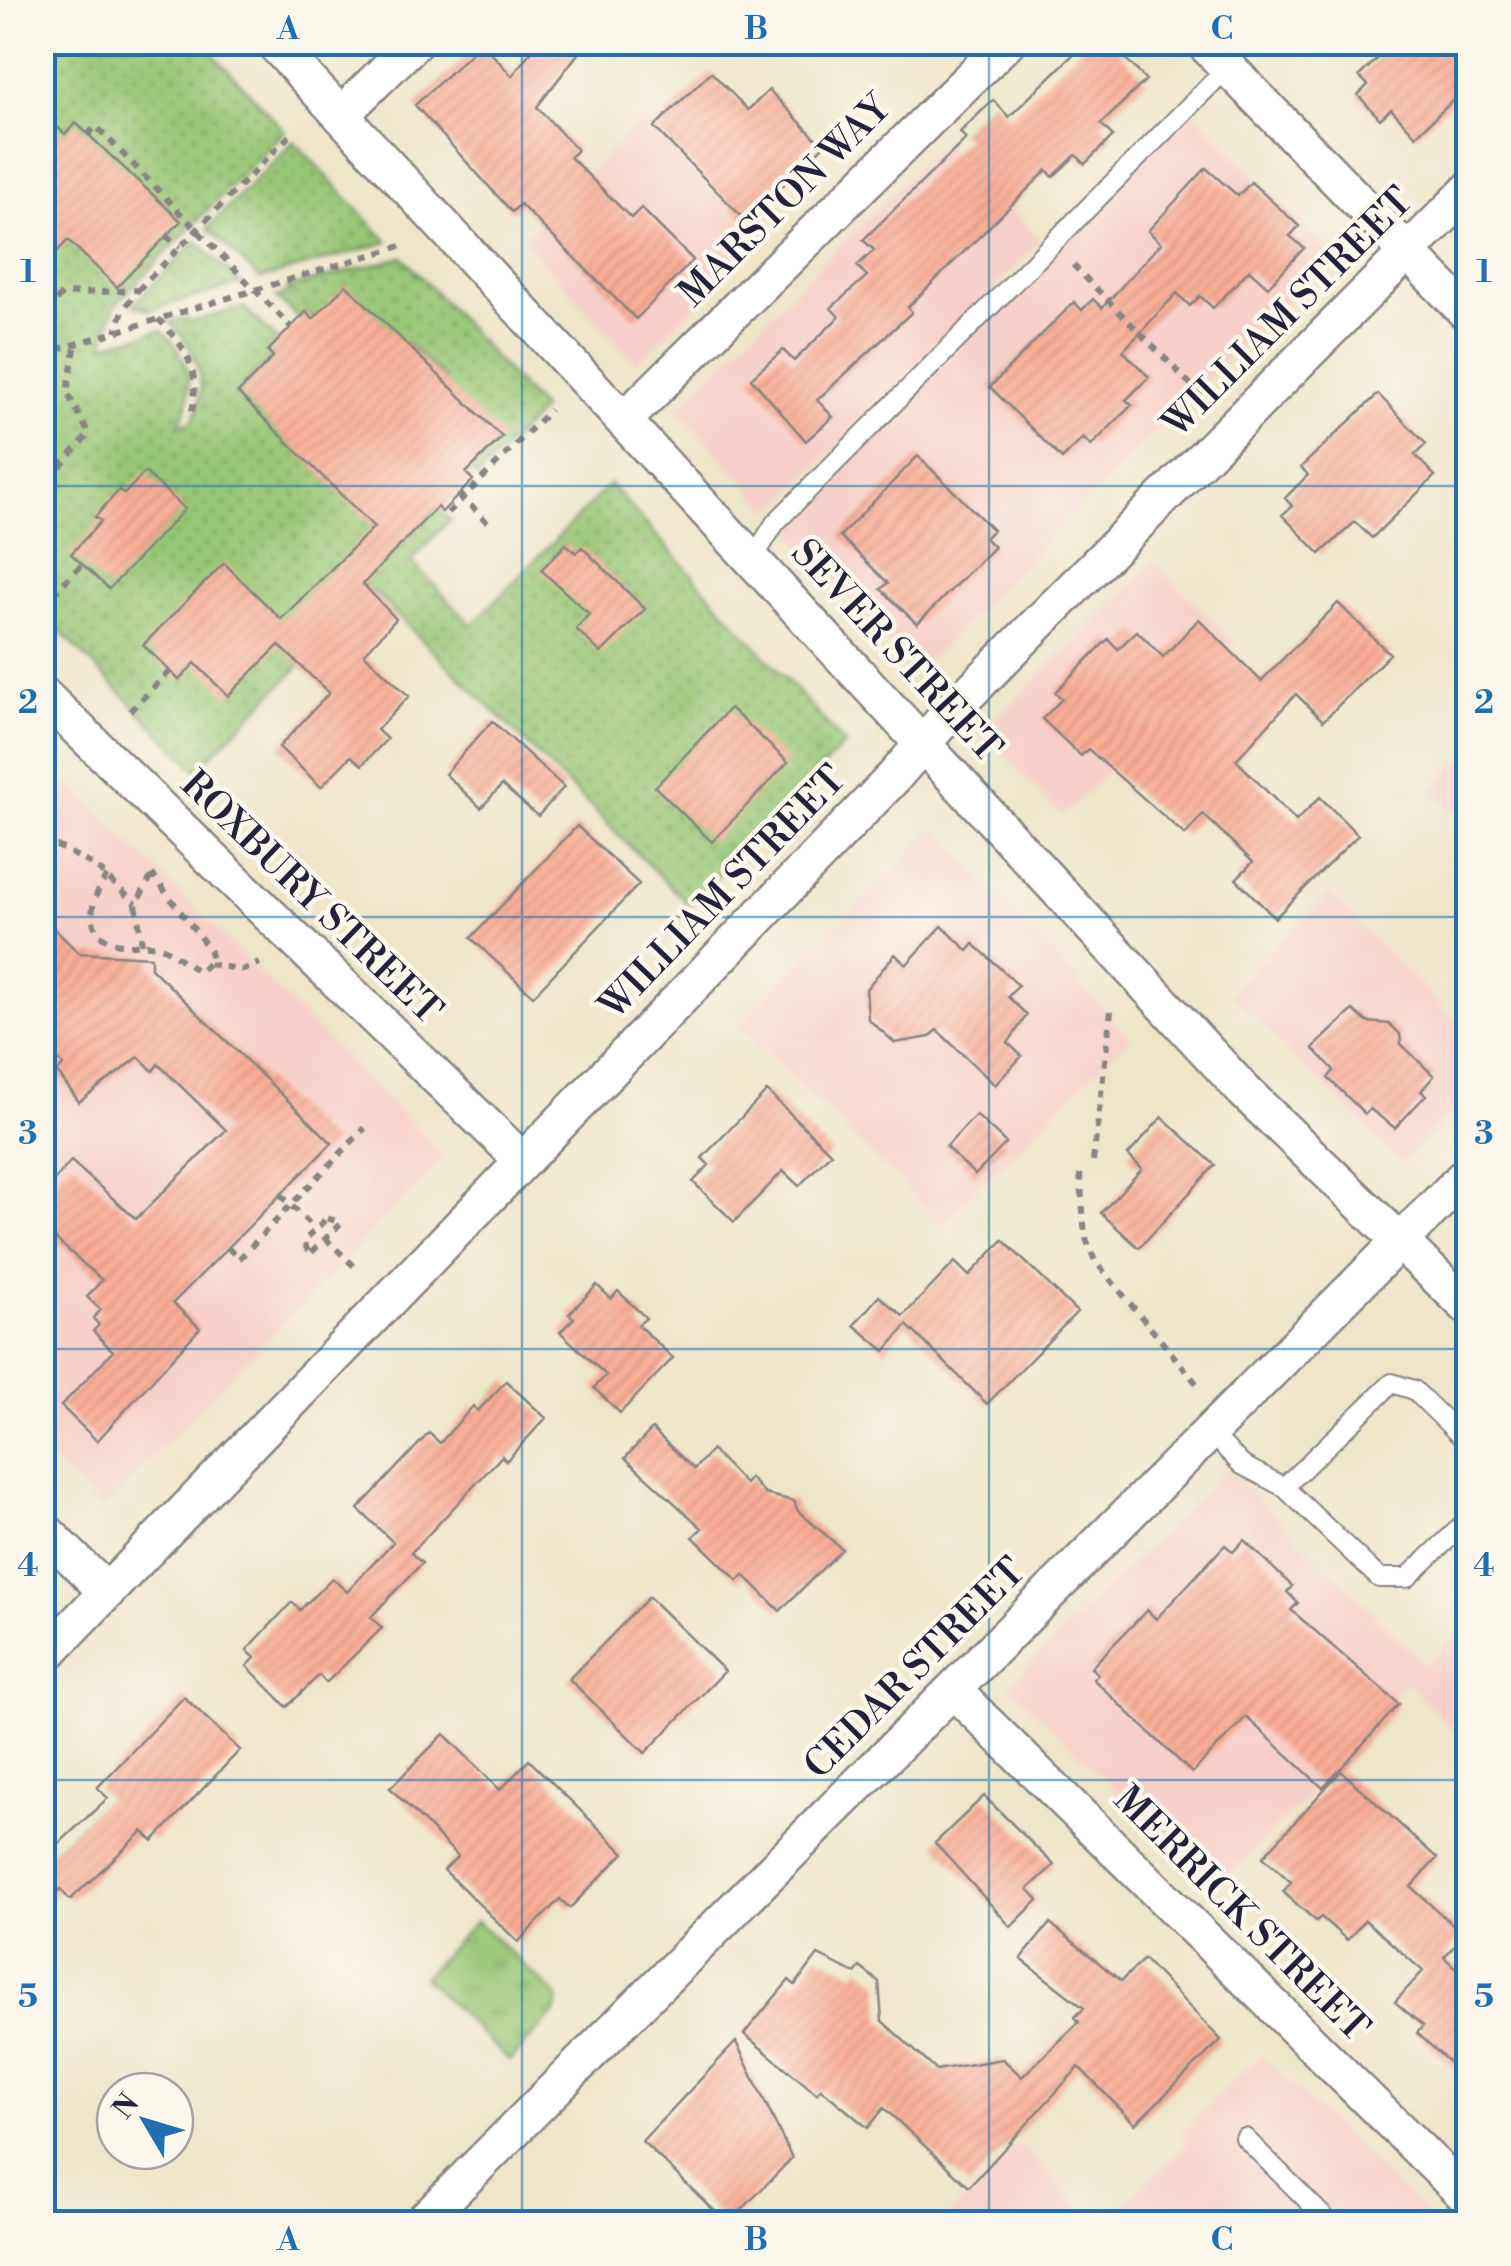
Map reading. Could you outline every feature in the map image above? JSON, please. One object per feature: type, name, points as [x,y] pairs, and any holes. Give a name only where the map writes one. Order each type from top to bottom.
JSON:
[{"type":"street","name":"SEVER STREET","points":[[273,42],[1244,1091],[1468,1307]]},
{"type":"street","points":[[341,116],[415,42]]},
{"type":"street","name":"MARSTON WAY","points":[[624,420],[1006,42]]},
{"type":"street","points":[[1216,55],[1468,314]]},
{"type":"street","name":"WILLIAM STREET","points":[[42,1659],[925,744],[952,710],[1468,191]]},
{"type":"street","name":"ROXBURY STREET","points":[[42,694],[523,1161]]},
{"type":"street","name":"CEDAR STREET","points":[[420,2224],[1468,1173]]},
{"type":"street","points":[[42,1528],[107,1592]]},
{"type":"street","name":"MERRICK STREET","points":[[954,1691],[1468,2198]]},
{"type":"lane","points":[[753,559],[775,524],[1052,243],[1216,55]]},
{"type":"lane","points":[[1284,1487],[1392,1383],[1414,1390],[1468,1443]]},
{"type":"lane","points":[[1211,1434],[1242,1465],[1284,1487],[1379,1578],[1406,1578],[1468,1520]]},
{"type":"lane","points":[[1245,2138],[1331,2224]]},
{"type":"path","points":[[88,135],[96,126],[291,327]]},
{"type":"path","points":[[116,331],[124,308],[138,290],[293,132]]},
{"type":"path","points":[[120,167],[128,158]]},
{"type":"path","points":[[166,236],[180,247]]},
{"type":"path","points":[[1052,243],[1206,400]]},
{"type":"path","points":[[42,348],[49,352],[401,246]]},
{"type":"path","points":[[45,312],[62,294],[138,290]]},
{"type":"path","points":[[157,318],[190,357],[196,380],[190,418]]},
{"type":"path","points":[[60,467],[90,434],[67,392],[76,343]]},
{"type":"path","points":[[448,513],[550,410]]},
{"type":"path","points":[[461,496],[488,523]]},
{"type":"path","points":[[42,606],[82,564]]},
{"type":"path","points":[[130,711],[170,671]]},
{"type":"path","points":[[42,838],[107,876],[136,904]]},
{"type":"path","points":[[142,944],[136,904],[152,874],[162,865]]},
{"type":"path","points":[[107,876],[92,901],[94,924],[112,942],[161,948],[201,971],[209,964],[210,949],[152,874]]},
{"type":"path","points":[[209,964],[243,970],[260,962]]},
{"type":"path","points":[[1093,1160],[1111,1011]]},
{"type":"path","points":[[228,1248],[239,1258],[365,1128]]},
{"type":"path","points":[[1080,1174],[1085,1236],[1095,1261],[1196,1384]]},
{"type":"path","points":[[280,1196],[313,1227]]},
{"type":"path","points":[[327,1218],[341,1223],[309,1256],[304,1241],[313,1227],[327,1218]]},
{"type":"path","points":[[325,1238],[354,1266]]},
{"type":"shaded area","points":[[1181,99],[1331,254],[917,672],[784,526],[1086,219],[1075,206]]},
{"type":"shaded area","points":[[643,119],[760,241],[636,364],[522,239]]},
{"type":"shaded area","points":[[943,142],[1042,240],[771,512],[677,409]]},
{"type":"shaded area","points":[[1153,562],[1236,644],[1062,817],[983,732]]},
{"type":"shaded area","points":[[1468,753],[1468,826],[1432,790]]},
{"type":"shaded area","points":[[42,756],[445,1157],[101,1510],[43,1453]]},
{"type":"shaded area","points":[[934,828],[1130,1037],[942,1224],[739,1026]]},
{"type":"shaded area","points":[[1329,893],[1468,1034],[1468,1096],[1402,1163],[1229,994]]},
{"type":"shaded area","points":[[1227,1468],[1426,1665],[1468,1623],[1468,1747],[1407,1683],[1388,1702],[1396,1710],[1215,1888],[1009,1685]]},
{"type":"shaded area","points":[[1260,2054],[1429,2217],[1423,2224],[1105,2224],[1187,2143],[1180,2134]]},
{"type":"shaded area","points":[[1019,2143],[1095,2223],[943,2223]]},
{"type":"green space","points":[[42,43],[203,43],[285,131],[115,305],[103,345],[161,330],[179,351],[189,388],[178,426],[193,421],[200,381],[194,356],[170,322],[184,318],[191,322],[244,307],[278,341],[268,351],[273,357],[239,392],[396,548],[437,507],[450,520],[411,561],[472,625],[610,484],[845,744],[689,905],[373,591],[197,770],[43,614]]},
{"type":"green space","points":[[294,141],[388,242],[260,279],[208,228]]},
{"type":"green space","points":[[196,241],[241,284],[150,310],[133,305]]},
{"type":"green space","points":[[403,257],[542,410],[477,477],[469,470],[501,437],[435,389],[445,379],[406,342],[396,350],[313,319],[306,312],[299,319],[276,297],[291,292],[287,288]]},
{"type":"green space","points":[[476,1921],[558,1997],[556,2012],[509,2061],[423,1977]]},
{"type":"building","points":[[538,42],[587,42],[537,107],[577,150],[570,157],[631,218],[641,208],[693,260],[636,319],[520,204],[512,212],[415,105],[482,43],[512,76]]},
{"type":"building","points":[[1086,42],[1110,42],[1146,80],[1101,124],[1113,136],[1085,164],[1076,155],[1053,177],[1047,170],[908,307],[912,312],[817,400],[833,417],[806,441],[751,378],[783,350],[794,361],[839,317],[831,308],[867,276],[857,266],[874,250],[863,240],[966,139],[960,132],[993,100],[1009,117]]},
{"type":"building","points":[[1395,42],[1442,42],[1468,71],[1468,86],[1416,136],[1391,109],[1380,119],[1358,95],[1368,85],[1359,76]]},
{"type":"building","points":[[711,72],[748,110],[769,90],[823,146],[746,221],[654,127]]},
{"type":"building","points":[[42,113],[65,134],[76,123],[181,221],[117,287],[68,240],[42,268]]},
{"type":"building","points":[[1206,168],[1238,196],[1251,182],[1299,226],[1290,236],[1304,248],[1268,287],[1249,270],[1213,308],[1200,296],[1190,306],[1177,293],[1123,351],[1149,377],[1126,400],[1132,405],[1091,446],[1083,438],[1062,459],[990,387],[1074,302],[1082,310],[1093,299],[1102,308],[1161,243],[1148,231]]},
{"type":"building","points":[[346,285],[502,437],[466,473],[473,480],[442,512],[437,507],[363,584],[396,619],[364,654],[409,696],[377,730],[387,739],[362,765],[351,756],[321,787],[279,747],[329,693],[279,645],[228,696],[195,663],[179,680],[143,645],[224,563],[281,619],[374,527],[238,393],[273,357],[268,351],[306,312],[313,319]]},
{"type":"building","points":[[1378,394],[1426,444],[1415,455],[1435,476],[1372,538],[1355,522],[1320,554],[1282,515],[1292,506],[1285,498],[1308,475],[1301,467]]},
{"type":"building","points":[[918,456],[993,530],[985,538],[994,547],[917,624],[881,589],[888,583],[840,536]]},
{"type":"building","points":[[145,472],[185,509],[109,589],[71,554],[101,521],[95,517],[119,490],[124,494]]},
{"type":"building","points":[[566,544],[576,553],[582,547],[645,609],[601,653],[576,629],[589,614],[541,570]]},
{"type":"building","points":[[1338,603],[1390,654],[1323,721],[1296,694],[1236,760],[1296,821],[1320,797],[1358,835],[1275,918],[1236,879],[1253,862],[1203,814],[1185,835],[1088,749],[1081,756],[1042,719],[1062,699],[1055,692],[1108,639],[1118,649],[1137,631],[1163,657],[1199,619],[1261,681]]},
{"type":"building","points":[[730,708],[788,762],[712,842],[655,787]]},
{"type":"building","points":[[492,721],[564,787],[538,816],[502,785],[481,808],[445,774]]},
{"type":"building","points":[[577,826],[639,884],[533,996],[471,938]]},
{"type":"building","points":[[42,917],[79,953],[151,957],[151,968],[332,1143],[173,1303],[200,1328],[97,1441],[61,1406],[113,1351],[93,1331],[99,1325],[93,1318],[101,1310],[87,1297],[102,1280],[42,1227],[42,1194],[71,1161],[136,1219],[226,1130],[158,1064],[153,1071],[139,1057],[79,1102],[57,1072],[64,1065],[42,1045]]},
{"type":"building","points":[[942,926],[968,951],[974,944],[1018,985],[1008,997],[1027,1015],[1008,1043],[1022,1056],[995,1085],[937,1030],[930,1037],[895,1043],[868,1019],[866,989],[895,954],[906,965]]},
{"type":"building","points":[[1353,1010],[1367,1022],[1390,1024],[1400,1034],[1401,1044],[1434,1076],[1421,1091],[1426,1095],[1395,1128],[1370,1109],[1365,1114],[1328,1078],[1334,1070],[1313,1048]]},
{"type":"building","points":[[767,1091],[831,1153],[799,1186],[783,1171],[734,1222],[693,1182],[709,1165],[702,1158]]},
{"type":"building","points":[[976,1115],[1006,1143],[975,1175],[946,1147]]},
{"type":"building","points":[[1162,1117],[1215,1165],[1139,1248],[1101,1213],[1142,1169],[1128,1155]]},
{"type":"building","points":[[1003,1240],[1077,1312],[987,1404],[907,1325],[885,1351],[854,1325],[879,1296],[903,1316],[955,1262],[969,1276]]},
{"type":"building","points":[[597,1285],[611,1299],[618,1291],[646,1318],[638,1325],[673,1358],[620,1413],[594,1388],[606,1375],[560,1332],[574,1318],[569,1314]]},
{"type":"building","points":[[506,1381],[546,1418],[506,1461],[502,1456],[411,1553],[422,1563],[371,1617],[382,1628],[326,1683],[319,1675],[287,1707],[247,1666],[255,1658],[247,1650],[292,1602],[300,1610],[332,1578],[347,1592],[393,1542],[358,1509],[429,1433],[440,1443],[473,1406],[478,1411]]},
{"type":"building","points":[[652,1429],[694,1469],[712,1450],[745,1484],[750,1478],[765,1494],[794,1501],[798,1511],[842,1549],[780,1611],[744,1575],[738,1581],[693,1537],[702,1528],[625,1458]]},
{"type":"building","points":[[1244,1540],[1292,1586],[1287,1592],[1298,1603],[1291,1610],[1399,1704],[1323,1788],[1246,1717],[1192,1773],[1093,1679],[1098,1674],[1091,1668],[1147,1610],[1156,1619],[1225,1545],[1233,1552]]},
{"type":"building","points":[[649,1597],[725,1671],[645,1753],[569,1679]]},
{"type":"building","points":[[184,1697],[240,1750],[153,1841],[143,1831],[70,1900],[60,1889],[42,1906],[42,1859],[108,1798],[97,1788]]},
{"type":"building","points":[[444,1734],[500,1790],[529,1760],[624,1853],[570,1908],[560,1899],[518,1942],[444,1870],[458,1856],[390,1788]]},
{"type":"building","points":[[1341,1771],[1437,1858],[1411,1887],[1464,1935],[1444,1957],[1468,1979],[1468,2080],[1417,2033],[1423,2026],[1395,2002],[1423,1971],[1365,1920],[1347,1940],[1321,1917],[1316,1921],[1283,1892],[1291,1882],[1263,1857]]},
{"type":"building","points":[[984,1796],[1054,1865],[1028,1889],[1038,1900],[1011,1927],[935,1843]]},
{"type":"building","points":[[1050,1923],[1121,1981],[1144,1959],[1221,2040],[1135,2124],[1079,2067],[969,2187],[884,2108],[868,2128],[821,2089],[817,2094],[744,2034],[789,1980],[795,1985],[818,1955],[855,1973],[860,1967],[879,1982],[882,2021],[936,2070],[1003,2059],[1022,2077],[1079,2022],[1075,2017],[1084,2008],[1021,1959]]},
{"type":"building","points":[[736,2042],[792,2158],[728,2224],[642,2141]]}]
